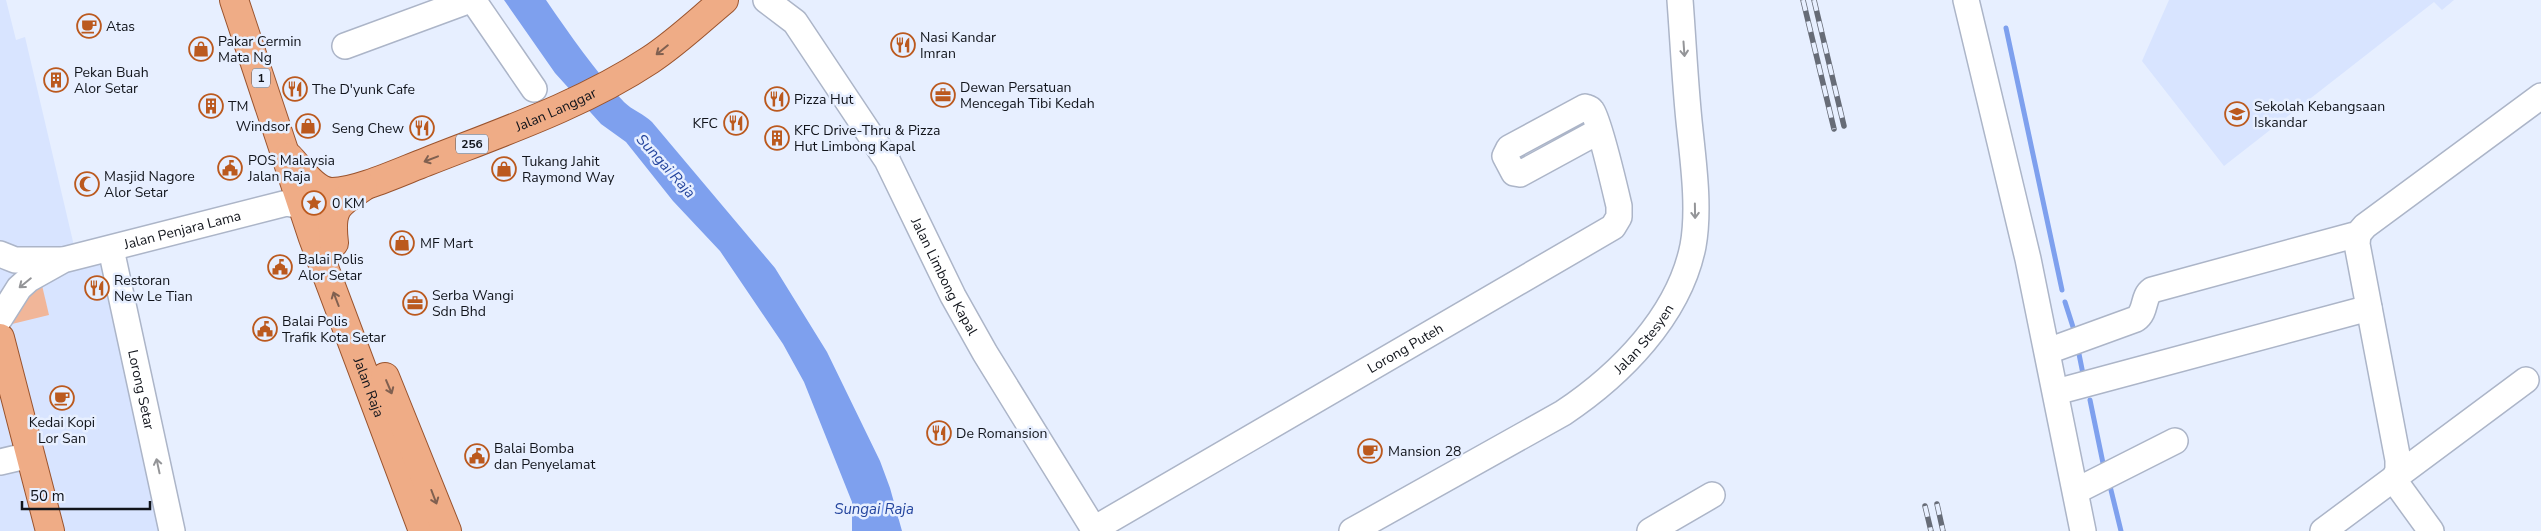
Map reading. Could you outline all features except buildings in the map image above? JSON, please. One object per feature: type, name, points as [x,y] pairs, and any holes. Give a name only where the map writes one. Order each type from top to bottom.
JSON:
[{"type":"main road","name":"Jalan Raja","points":[[234,0],[288,156],[311,197],[423,531]]},
{"type":"main road","name":"Jalan Langgar","points":[[311,197],[368,184],[519,126],[615,81],[651,59],[724,0]]},
{"type":"main road","name":"Jalan Langgar","points":[[334,243],[332,226],[335,209],[340,202],[368,184]]},
{"type":"main road","name":"1","points":[[311,197],[334,243]]},
{"type":"main road","name":"Jalan Raja","points":[[334,243],[379,364],[447,531]]},
{"type":"main road","points":[[0,338],[50,531]]},
{"type":"street","points":[[345,46],[472,0],[534,90]]},
{"type":"street","name":"Jalan Limbong Kapal","points":[[766,0],[793,11],[887,160],[957,304],[1095,530]]},
{"type":"street","name":"Jalan Stesyen","points":[[1352,531],[1587,397],[1636,351],[1674,296],[1688,266],[1693,245],[1695,214],[1680,0]]},
{"type":"street","points":[[1966,0],[2048,351],[2083,531]]},
{"type":"street","points":[[2048,351],[2136,319],[2142,313],[2147,295],[2152,290],[2358,234],[2365,226],[2541,96]]},
{"type":"street","name":"Lorong Puteh","points":[[1095,530],[1613,227],[1619,217],[1619,206],[1596,122]]},
{"type":"street","name":"Jalan Penjara Lama","points":[[0,254],[15,260],[63,260],[311,197]]},
{"type":"street","points":[[2358,234],[2357,244],[2398,460],[2398,470],[2394,480]]},
{"type":"street","name":"Lorong Setar","points":[[111,249],[172,531]]},
{"type":"street","name":"Jalan Penjara Lama","points":[[0,318],[19,288],[29,279],[63,260]]},
{"type":"street","points":[[2056,392],[2369,308]]},
{"type":"street","points":[[2323,531],[2526,380]]},
{"type":"street","points":[[2076,491],[2175,441]]},
{"type":"street","points":[[0,462],[30,455]]},
{"type":"street","points":[[2394,480],[2431,531]]},
{"type":"street","points":[[1650,531],[1712,496]]},
{"type":"shaded area","points":[[0,0],[6,0],[16,40],[25,37],[79,267],[109,260],[167,531],[0,531]]},
{"type":"shaded area","name":"Sekolah Kebangsaan Iskandar","points":[[2169,0],[2454,0],[2442,10],[2434,2],[2224,166],[2142,61]]},
{"type":"shaded area","points":[[41,281],[49,315],[12,324],[14,310]]},
{"type":"water","name":"Sungai Raja","points":[[504,0],[546,0],[613,90],[627,105],[652,122],[775,268],[827,352],[880,461],[902,531],[852,531],[852,502],[804,382],[783,344],[720,251],[673,201],[626,142],[601,124],[555,73]]},
{"type":"waterway","points":[[2006,28],[2062,290]]},
{"type":"waterway","points":[[2065,302],[2073,327]]},
{"type":"waterway","points":[[2079,354],[2084,379]]},
{"type":"waterway","points":[[2090,400],[2104,468]]},
{"type":"waterway","points":[[2110,486],[2121,531]]},
{"type":"railway","points":[[1803,0],[1834,129]]},
{"type":"railway","points":[[1814,0],[1844,126]]},
{"type":"railway","points":[[1937,504],[1943,531]]},
{"type":"railway","points":[[1925,506],[1931,531]]},
{"type":"place","name":"Atas","points":[[89,26]]},
{"type":"place","name":"Nasi Kandar Imran","points":[[903,45]]},
{"type":"place","name":"Pakar Cermin Mata Ng","points":[[201,49]]},
{"type":"place","name":"Pekan Buah Alor Setar","points":[[56,80]]},
{"type":"place","name":"The D'yunk Cafe","points":[[295,89]]},
{"type":"place","name":"Dewan Persatuan Mencegah Tibi Kedah","points":[[943,95]]},
{"type":"place","name":"Pizza Hut","points":[[777,99]]},
{"type":"place","name":"TM","points":[[211,106]]},
{"type":"place","name":"Sekolah Kebangsaan Iskandar","points":[[2237,114]]},
{"type":"place","name":"KFC","points":[[736,123]]},
{"type":"place","name":"Windsor","points":[[308,126]]},
{"type":"place","name":"Seng Chew","points":[[422,128]]},
{"type":"place","name":"KFC Drive-Thru & Pizza Hut Limbong Kapal","points":[[777,138]]},
{"type":"place","name":"POS Malaysia Jalan Raja","points":[[230,168]]},
{"type":"place","name":"Tukang Jahit Raymond Way","points":[[504,169]]},
{"type":"place","name":"Masjid Nagore Alor Setar","points":[[87,184]]},
{"type":"place","name":"0 KM","points":[[314,203]]},
{"type":"place","name":"MF Mart","points":[[402,243]]},
{"type":"place","name":"Balai Polis Alor Setar","points":[[280,267]]},
{"type":"place","name":"Restoran New Le Tian","points":[[97,288]]},
{"type":"place","name":"Serba Wangi Sdn Bhd","points":[[415,303]]},
{"type":"place","name":"Balai Polis Trafik Kota Setar","points":[[265,329]]},
{"type":"place","name":"Kedai Kopi Lor San","points":[[62,398]]},
{"type":"place","name":"De Romansion","points":[[939,433]]},
{"type":"place","name":"Mansion 28","points":[[1370,451]]},
{"type":"place","name":"Balai Bomba dan Penyelamat","points":[[477,456]]}]
